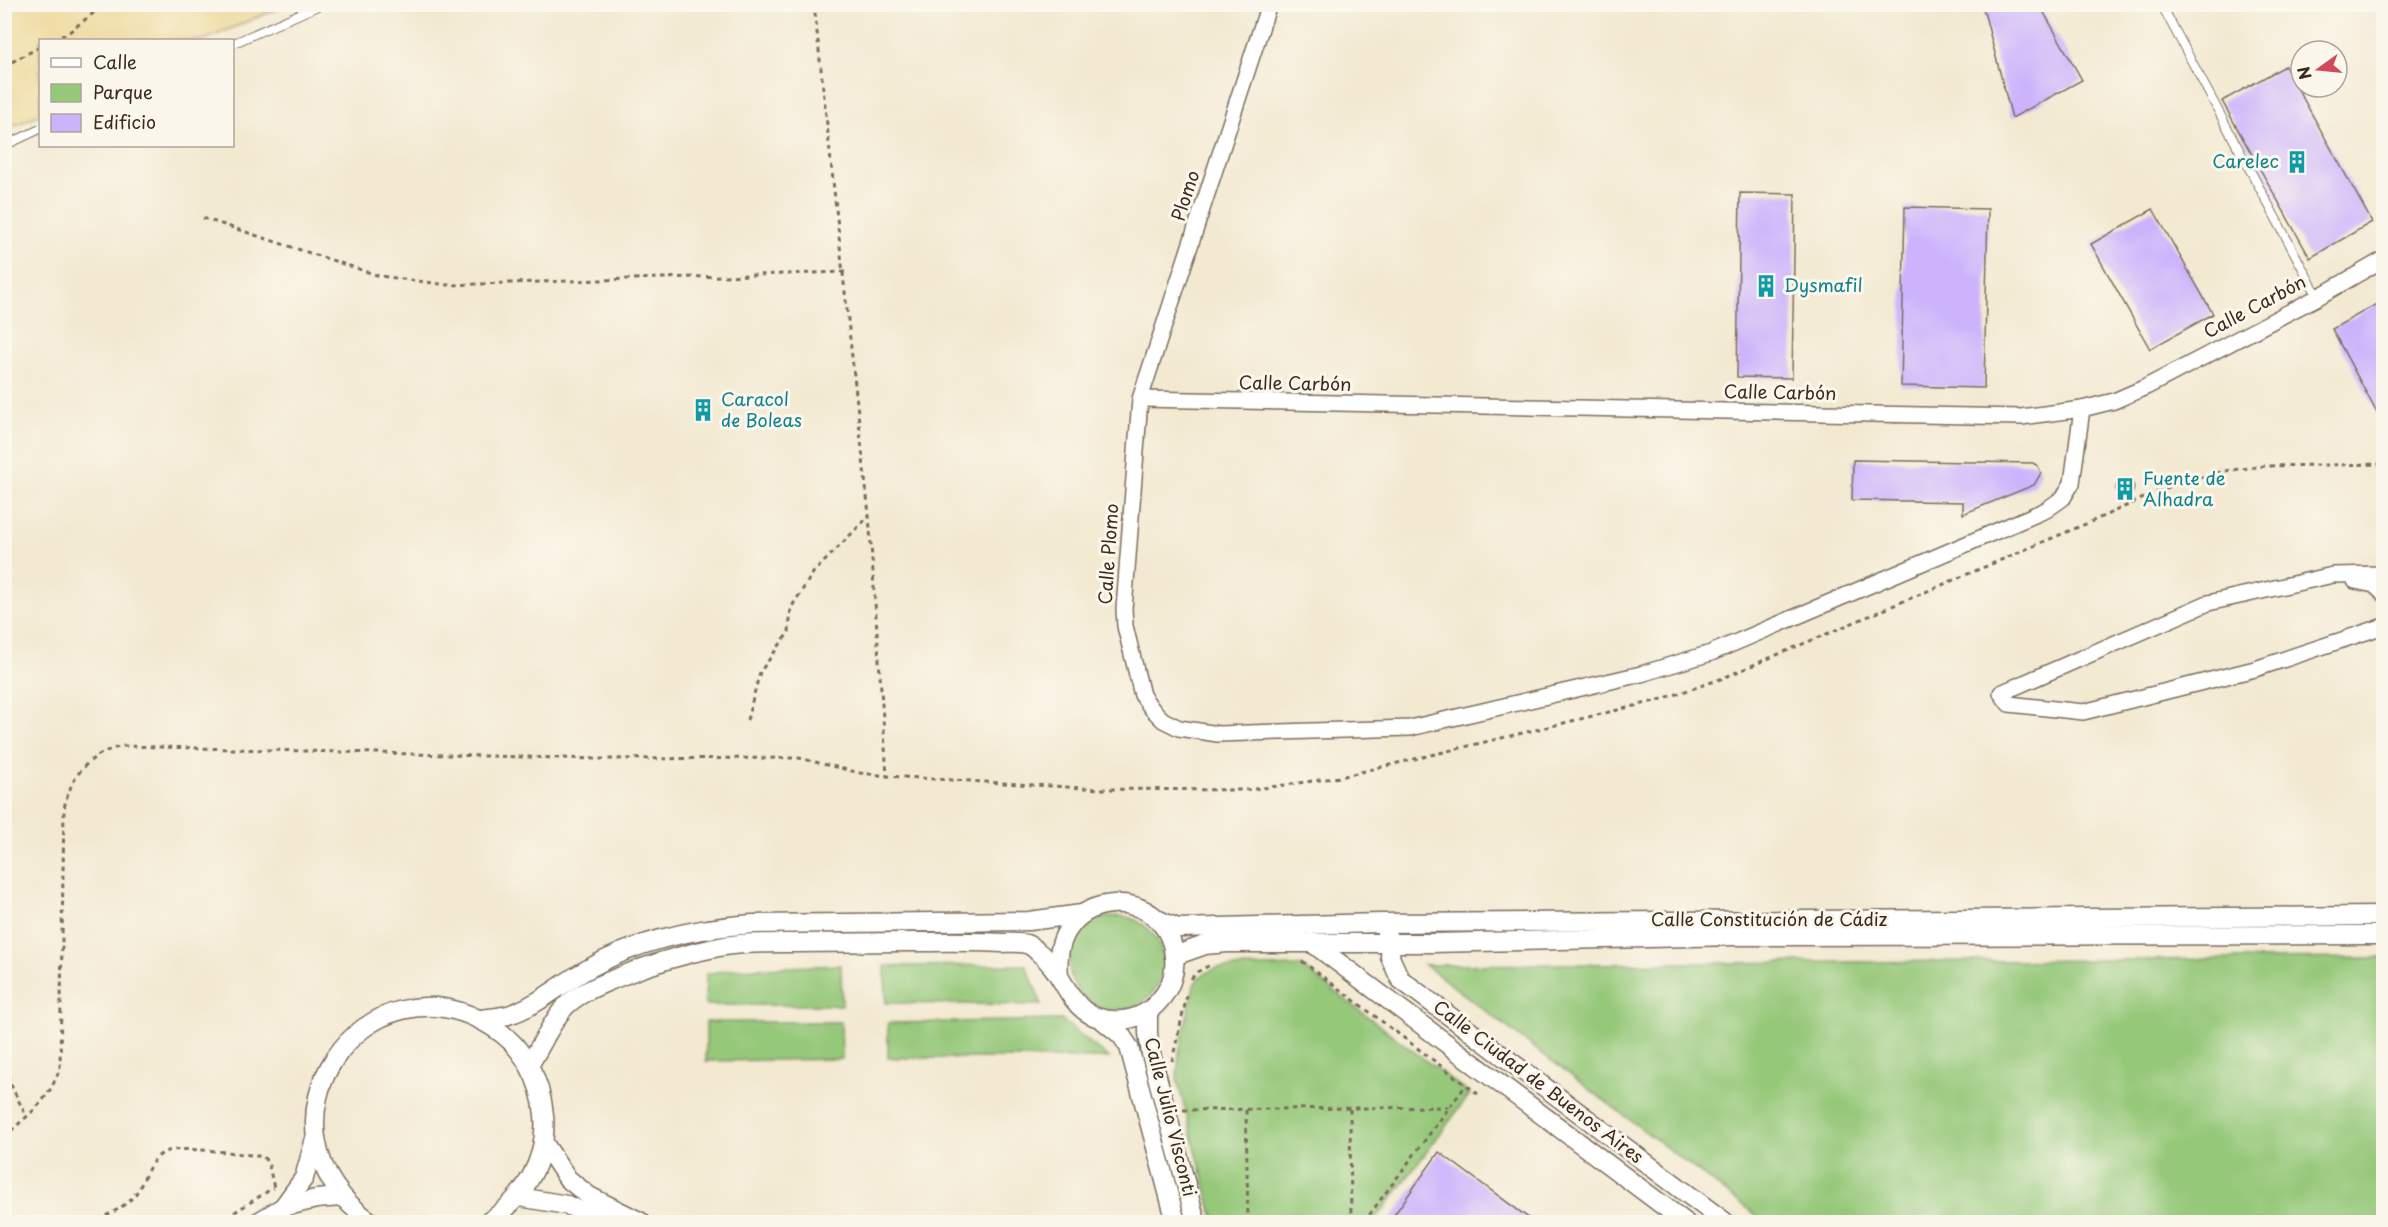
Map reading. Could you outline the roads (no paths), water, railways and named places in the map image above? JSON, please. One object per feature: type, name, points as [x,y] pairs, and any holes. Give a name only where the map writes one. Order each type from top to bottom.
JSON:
[{"type":"street","name":"Plomo","points":[[1140,399],[1269,4]]},
{"type":"street","name":"Calle Carbón","points":[[1140,399],[2021,417],[2082,410],[2114,401],[2146,387],[2318,297],[2384,259]]},
{"type":"street","name":"Calle Plomo","points":[[1140,399],[1124,590],[1125,626],[1142,695],[1152,710],[1162,720],[1179,728],[1218,734],[1410,728],[1641,674],[1711,653],[2046,510],[2063,498],[2072,483],[2082,410]]},
{"type":"street","points":[[2384,574],[2333,575],[2208,603],[2001,693],[2009,705],[2082,712],[2255,669],[2384,626]]},
{"type":"street","points":[[2333,575],[2374,585],[2384,594]]},
{"type":"street","points":[[481,1019],[508,1015],[531,1005],[589,968],[638,947],[718,926],[1029,921],[1082,914],[1106,904],[1124,903],[1142,909],[1156,919],[1167,932],[1174,956],[1174,969],[1166,993],[1148,1011],[1125,1020],[1100,1018],[1079,1007],[1064,987],[1059,975],[1043,956],[1028,944],[990,942],[760,943],[721,946],[636,970],[592,989],[566,1006],[529,1065]]},
{"type":"street","points":[[1059,975],[1060,946],[1066,932],[1082,914]]},
{"type":"street","name":"Calle Constitución de Cádiz","points":[[1156,919],[1178,928],[1380,923],[2384,916]]},
{"type":"street","name":"Calle Ciudad de Buenos Aires","points":[[1380,923],[1391,943],[1390,957],[1401,979],[1725,1222]]},
{"type":"street","name":"Calle Constitución de Cádiz","points":[[1174,956],[1205,945],[1311,942],[1391,943],[1747,936],[2384,934]]},
{"type":"street","name":"Calle Ciudad de Buenos Aires","points":[[1311,942],[1685,1222]]},
{"type":"street","points":[[371,1222],[340,1197],[318,1151],[315,1136],[315,1110],[328,1068],[340,1050],[356,1034],[374,1022],[394,1013],[416,1008],[449,1010],[481,1019],[516,1047],[538,1083],[545,1123],[538,1162],[519,1197],[503,1213],[488,1222]]},
{"type":"street","name":"Calle Julio Visconti","points":[[1148,1011],[1150,1054],[1196,1222]]},
{"type":"street","name":"Calle Julio Visconti","points":[[1100,1018],[1121,1035],[1129,1047],[1176,1222]]},
{"type":"street","points":[[283,1207],[304,1178],[315,1136]]},
{"type":"street","points":[[543,1142],[568,1179],[589,1196],[641,1222]]},
{"type":"street","points":[[258,1222],[283,1207],[316,1199],[340,1197]]},
{"type":"street","points":[[519,1197],[567,1205],[604,1222]]},
{"type":"lane","points":[[234,43],[322,4]]},
{"type":"lane","points":[[2161,4],[2318,297]]},
{"type":"lane","points":[[4,146],[39,129]]},
{"type":"place","name":"Carelec","points":[[2297,162]]},
{"type":"place","name":"Dysmafil","points":[[1766,286]]},
{"type":"place","name":"Caracol de Boleas","points":[[703,410]]},
{"type":"place","name":"Fuente de Alhadra","points":[[2125,489]]}]
